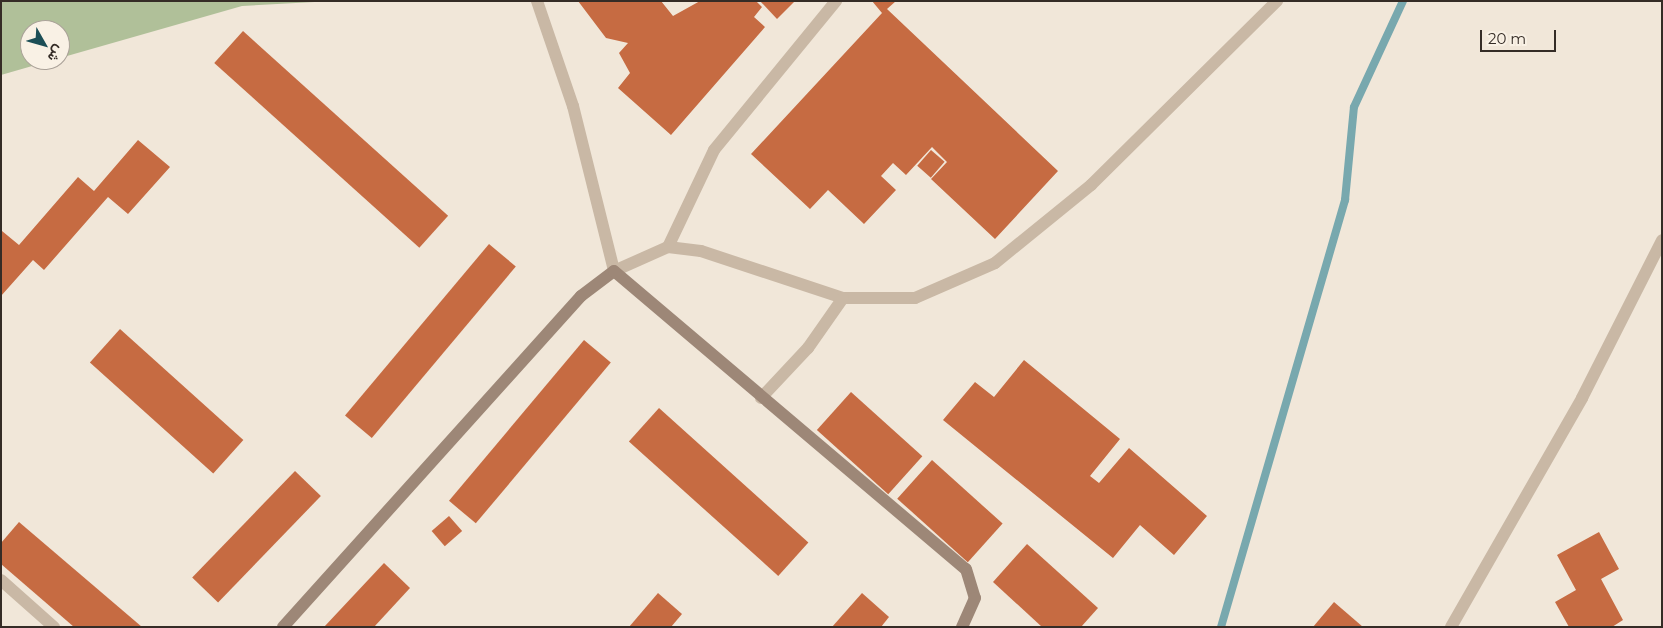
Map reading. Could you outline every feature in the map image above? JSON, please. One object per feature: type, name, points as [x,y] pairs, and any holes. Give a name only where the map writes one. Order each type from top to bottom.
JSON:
[{"type":"street","points":[[537,1],[573,106],[614,271],[761,398],[966,569],[975,598],[962,627]]},
{"type":"street","points":[[668,247],[714,150],[836,1]]},
{"type":"street","points":[[283,627],[581,296],[614,271],[668,247],[701,251],[843,298],[916,298],[995,263],[1091,185],[1278,1]]},
{"type":"street","points":[[1451,627],[1582,398],[1662,240]]},
{"type":"street","points":[[761,398],[808,348],[843,298]]},
{"type":"street","points":[[1,580],[54,627]]},
{"type":"green space","points":[[1,1],[333,1],[242,6],[70,55],[70,20],[20,20],[20,70],[1,75]]},
{"type":"building","points":[[578,1],[661,1],[673,16],[700,1],[756,1],[762,7],[754,17],[765,27],[671,135],[618,88],[630,73],[619,53],[628,43],[606,38]]},
{"type":"building","points":[[760,1],[795,1],[777,19]]},
{"type":"building","points":[[872,1],[896,1],[887,9],[1058,171],[995,239],[931,179],[947,162],[932,147],[906,175],[893,163],[881,176],[896,190],[864,224],[828,190],[810,209],[751,154],[882,13]]},
{"type":"building","points":[[243,31],[448,216],[419,248],[214,63]]},
{"type":"building","points":[[138,140],[170,167],[128,214],[108,197],[44,270],[33,260],[1,296],[2,231],[19,245],[78,177],[94,191]]},
{"type":"building","points":[[931,150],[945,162],[931,178],[917,166]]},
{"type":"building","points":[[489,244],[516,266],[372,438],[345,416]]},
{"type":"building","points":[[120,329],[243,440],[213,474],[90,362]]},
{"type":"building","points":[[584,340],[611,362],[476,523],[449,501]]},
{"type":"building","points":[[1024,360],[1120,439],[1090,476],[1099,483],[1129,448],[1207,516],[1174,555],[1140,525],[1113,558],[943,420],[975,382],[994,397]]},
{"type":"building","points":[[851,392],[922,456],[888,494],[817,430]]},
{"type":"building","points":[[659,408],[808,542],[778,576],[629,441]]},
{"type":"building","points":[[932,460],[1003,524],[968,562],[897,499]]},
{"type":"building","points":[[295,471],[321,496],[218,602],[192,577]]},
{"type":"building","points":[[449,516],[462,531],[445,546],[432,531]]},
{"type":"building","points":[[19,522],[142,627],[74,627],[1,564],[1,543]]},
{"type":"building","points":[[1599,532],[1619,569],[1601,579],[1623,620],[1612,627],[1569,627],[1555,602],[1576,590],[1557,555]]},
{"type":"building","points":[[1027,544],[1098,608],[1081,627],[1042,627],[993,582]]},
{"type":"building","points":[[384,563],[410,588],[374,627],[324,627]]},
{"type":"building","points":[[658,593],[682,614],[671,627],[629,627]]},
{"type":"building","points":[[862,593],[889,617],[881,627],[832,627]]},
{"type":"building","points":[[1334,602],[1363,627],[1313,627]]},
{"type":"waterway","points":[[1221,627],[1345,200],[1354,107],[1403,1]]}]
